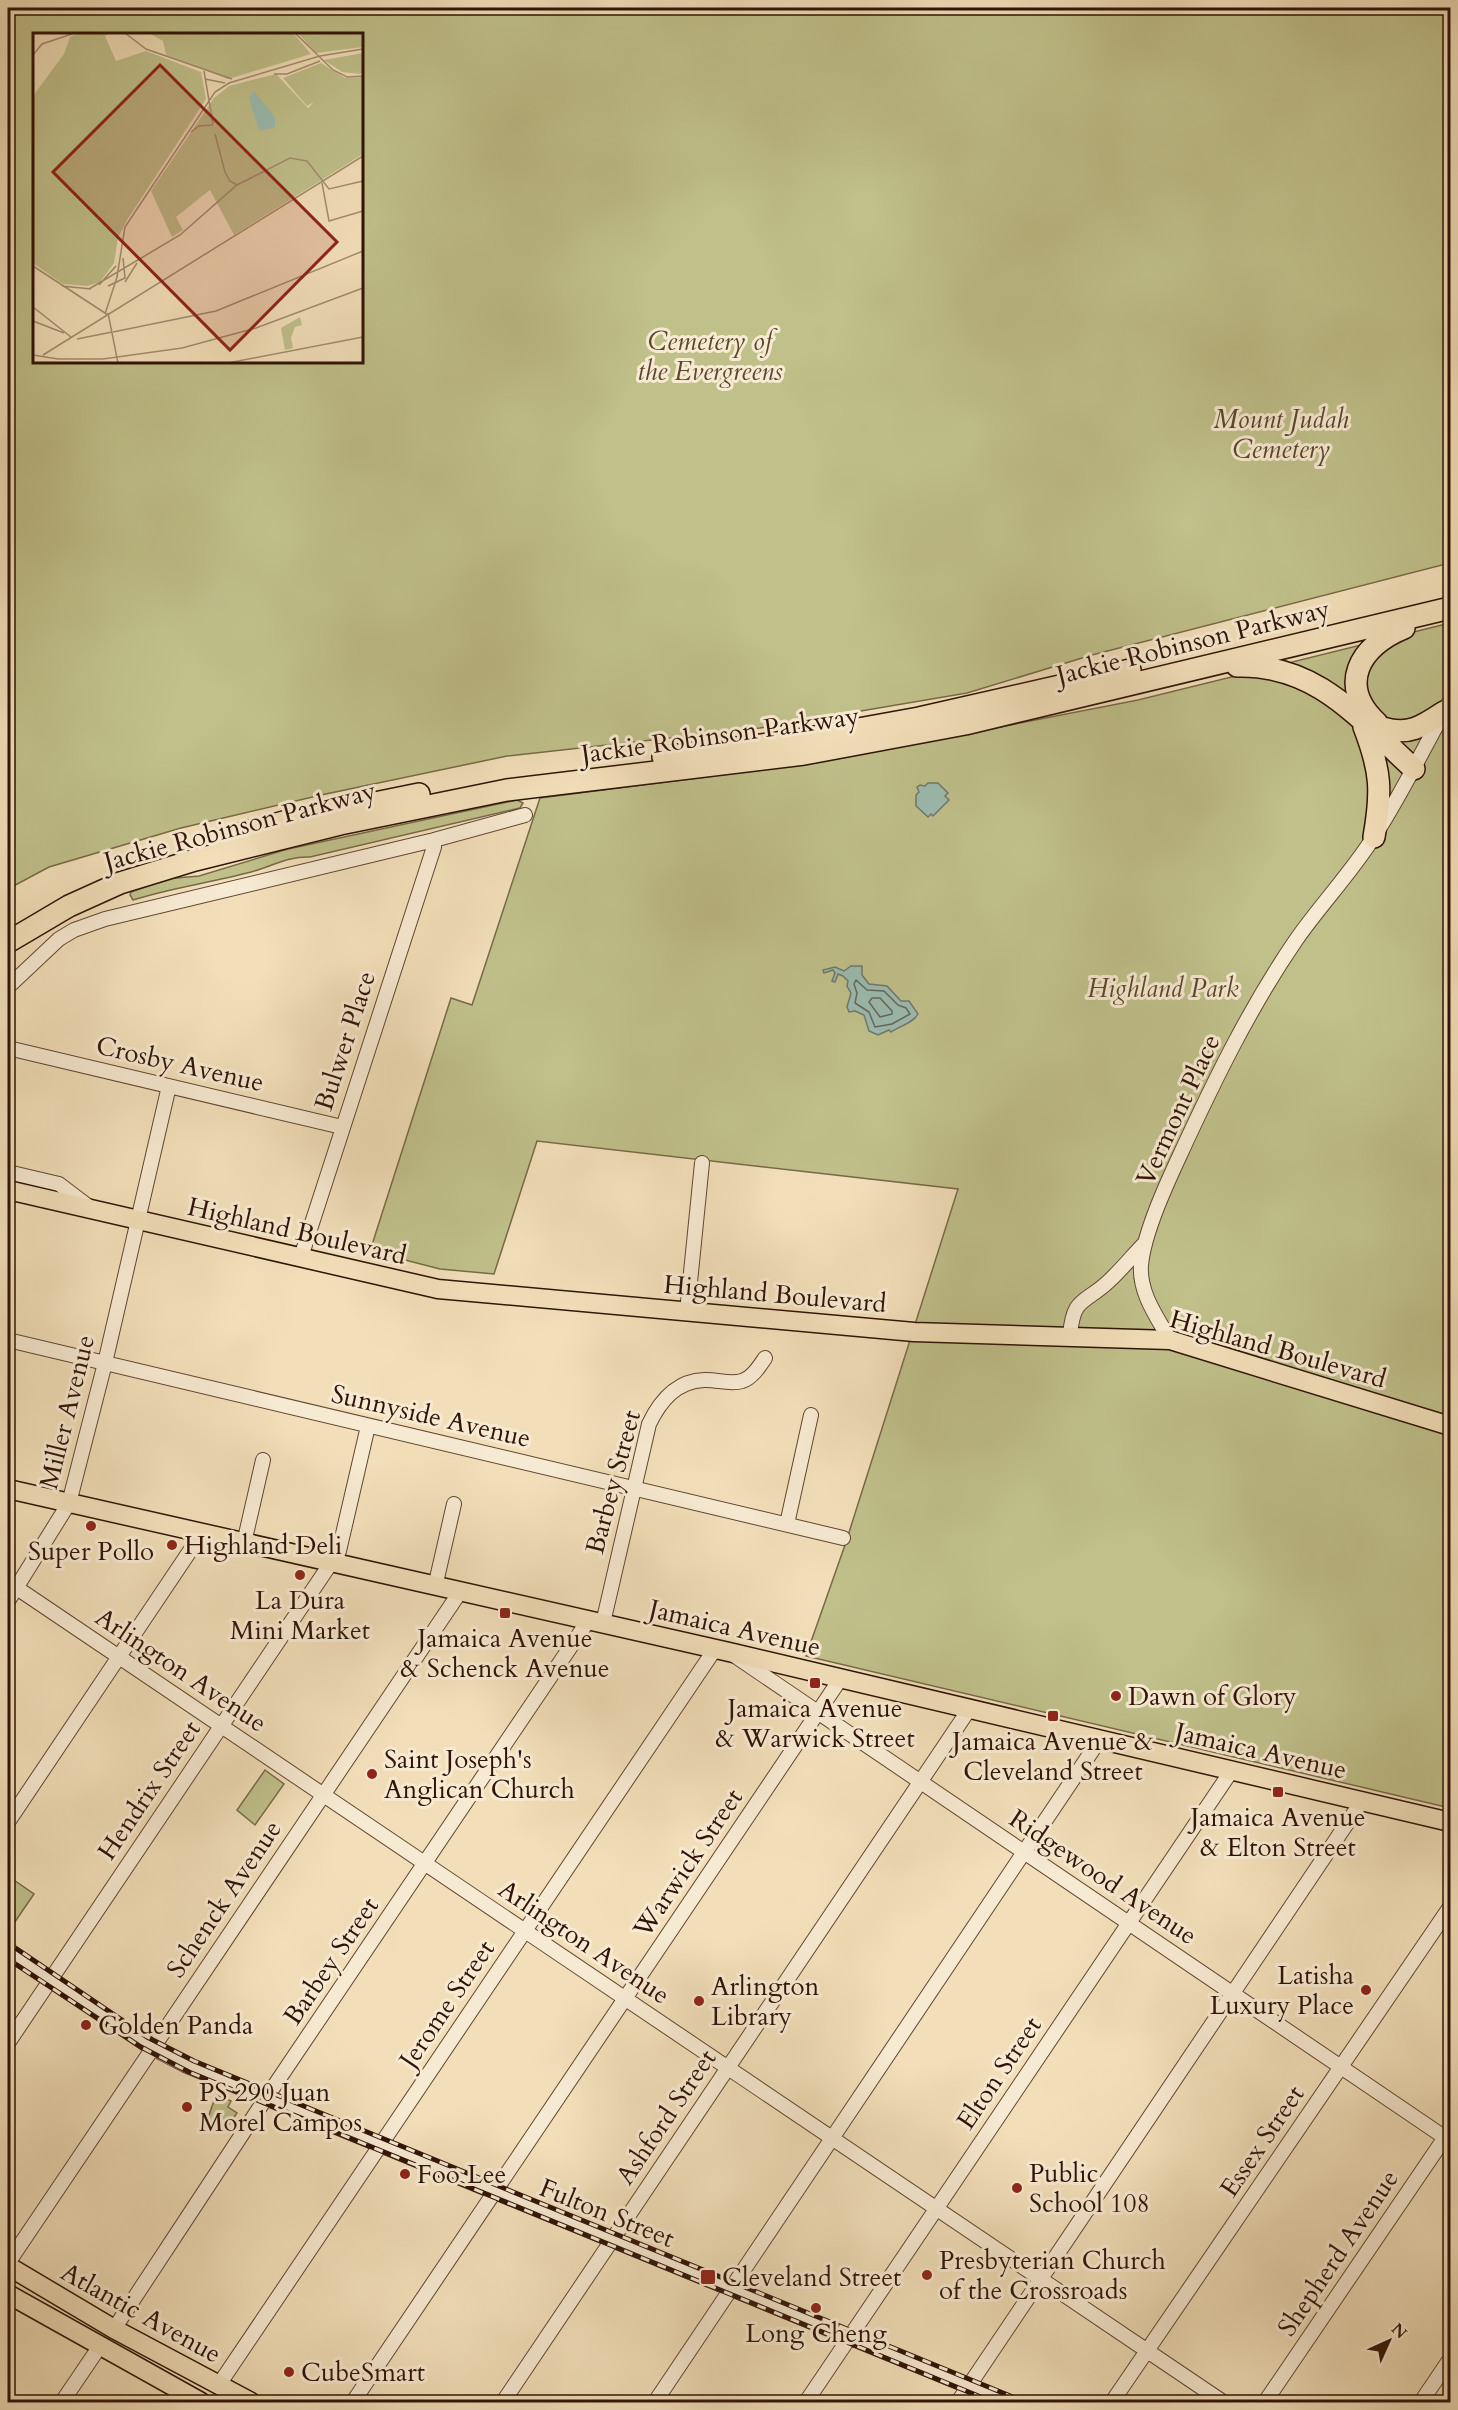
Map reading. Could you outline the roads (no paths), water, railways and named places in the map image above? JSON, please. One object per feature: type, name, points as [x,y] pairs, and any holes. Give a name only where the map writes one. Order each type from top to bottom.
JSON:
[{"type":"highway","name":"Jackie Robinson Parkway","points":[[8,926],[49,900],[101,876],[291,820],[382,800],[495,780],[792,741],[919,718],[1450,594]]},
{"type":"highway","name":"Jackie Robinson Parkway","points":[[8,942],[60,910],[120,883],[195,860],[340,824],[507,790],[804,754],[965,724],[1450,608]]},
{"type":"highway","points":[[1374,837],[1380,804],[1379,775],[1373,726],[1359,697],[1357,674],[1362,660],[1380,639],[1450,608]]},
{"type":"highway","points":[[1200,667],[1258,666],[1290,673],[1310,681],[1373,726],[1416,764]]},
{"type":"highway","points":[[1373,726],[1401,732],[1415,730],[1447,706]]},
{"type":"main road","name":"Highland Boulevard","points":[[8,1191],[438,1288],[914,1332],[1170,1340],[1450,1426]]},
{"type":"main road","name":"Jamaica Avenue","points":[[8,1489],[722,1650],[1450,1822]]},
{"type":"main road","name":"Atlantic Avenue","points":[[8,2264],[114,2329],[251,2403]]},
{"type":"main road","name":"Atlantic Avenue","points":[[8,2294],[201,2403]]},
{"type":"street","name":"Vermont Place","points":[[1170,1340],[1150,1305],[1142,1281],[1141,1265],[1145,1243],[1172,1172],[1211,1085],[1258,1001],[1296,940],[1374,837],[1447,706]]},
{"type":"street","points":[[8,987],[60,939],[74,930],[105,919],[434,840],[525,815]]},
{"type":"street","name":"Bulwer Place","points":[[301,1257],[434,847],[434,840]]},
{"type":"street","name":"Crosby Avenue","points":[[8,1048],[342,1127]]},
{"type":"street","name":"Miller Avenue","points":[[8,1600],[12,1585],[69,1503],[105,1363],[169,1086]]},
{"type":"street","points":[[687,1312],[702,1163]]},
{"type":"street","name":"Highland Boulevard","points":[[8,1172],[59,1184],[92,1209]]},
{"type":"street","points":[[1070,1336],[1074,1312],[1082,1300],[1108,1282],[1145,1243]]},
{"type":"street","name":"Sunnyside Avenue","points":[[8,1340],[843,1538]]},
{"type":"street","name":"Barbey Street","points":[[114,2329],[425,1864],[596,1622],[634,1489],[649,1424],[664,1398],[687,1383],[704,1380],[740,1382],[752,1374],[765,1358]]},
{"type":"street","points":[[787,1524],[811,1415]]},
{"type":"street","name":"Hendrix Street","points":[[8,2043],[339,1551],[368,1426]]},
{"type":"street","points":[[244,1543],[263,1460]]},
{"type":"street","points":[[435,1587],[454,1504]]},
{"type":"street","points":[[8,1822],[202,1533]]},
{"type":"street","name":"Arlington Avenue","points":[[12,1585],[1223,2403]]},
{"type":"street","name":"Schenck Avenue","points":[[8,2264],[460,1592]]},
{"type":"street","name":"Ridgewood Avenue","points":[[722,1650],[1341,2067],[1449,2136]]},
{"type":"street","name":"Jerome Street","points":[[219,2386],[525,1931],[722,1650]]},
{"type":"street","name":"Warwick Street","points":[[353,2403],[841,1678]]},
{"type":"street","name":"Ashford Street","points":[[502,2403],[970,1708]]},
{"type":"street","points":[[655,2403],[1100,1739]]},
{"type":"street","name":"Elton Street","points":[[806,2403],[1232,1770]]},
{"type":"street","points":[[958,2403],[1362,1801]]},
{"type":"street","name":"Essex Street","points":[[1112,2403],[1450,1907]]},
{"type":"street","name":"Fulton Street","points":[[8,1952],[152,2048],[184,2065],[1007,2403]]},
{"type":"street","name":"Shepherd Avenue","points":[[1265,2403],[1449,2136]]},
{"type":"street","points":[[62,2403],[100,2346]]},
{"type":"street","points":[[1421,2403],[1450,2359]]},
{"type":"water","points":[[928,783],[938,783],[948,793],[945,796],[949,800],[933,816],[931,814],[928,817],[916,806],[916,795],[919,792],[917,787]]},
{"type":"water","points":[[851,966],[862,966],[862,975],[869,984],[887,986],[901,1001],[909,1001],[918,1014],[916,1017],[891,1032],[889,1030],[878,1035],[869,1031],[864,1015],[855,1011],[849,1012],[847,1007],[851,993],[847,986],[848,981],[838,974],[835,982],[832,981],[835,973],[833,970],[824,973],[823,970],[835,967],[844,971]]},
{"type":"railway","points":[[8,1943],[147,2037],[194,2061],[1025,2402]]},
{"type":"railway","points":[[8,1959],[141,2047],[189,2072],[993,2402]]},
{"type":"place","name":"Super Pollo","points":[[91,1526]]},
{"type":"place","name":"Highland Deli","points":[[172,1545]]},
{"type":"place","name":"La Dura Mini Market","points":[[300,1575]]},
{"type":"place","name":"Jamaica Avenue & Schenck Avenue","points":[[505,1613]]},
{"type":"place","name":"Jamaica Avenue & Warwick Street","points":[[815,1683]]},
{"type":"place","name":"Dawn of Glory","points":[[1116,1696]]},
{"type":"place","name":"Jamaica Avenue & Cleveland Street","points":[[1053,1716]]},
{"type":"place","name":"Saint Joseph's Anglican Church","points":[[372,1774]]},
{"type":"place","name":"Jamaica Avenue & Elton Street","points":[[1278,1792]]},
{"type":"place","name":"Latisha Luxury Place","points":[[1366,1990]]},
{"type":"place","name":"Arlington Library","points":[[699,2001]]},
{"type":"place","name":"Golden Panda","points":[[86,2025]]},
{"type":"place","name":"PS 290 Juan Morel Campos","points":[[187,2107]]},
{"type":"place","name":"Foo Lee","points":[[405,2174]]},
{"type":"place","name":"Public School 108","points":[[1017,2188]]},
{"type":"place","name":"Presbyterian Church of the Crossroads","points":[[927,2275]]},
{"type":"place","name":"Cleveland Street","points":[[708,2277]]},
{"type":"place","name":"Long Cheng","points":[[816,2308]]},
{"type":"place","name":"CubeSmart","points":[[289,2372]]},
{"type":"park label","name":"Cemetery of the Evergreens","points":[[710,356]]},
{"type":"park label","name":"Mount Judah Cemetery","points":[[1281,434]]},
{"type":"park label","name":"Highland Park","points":[[1163,988]]}]
